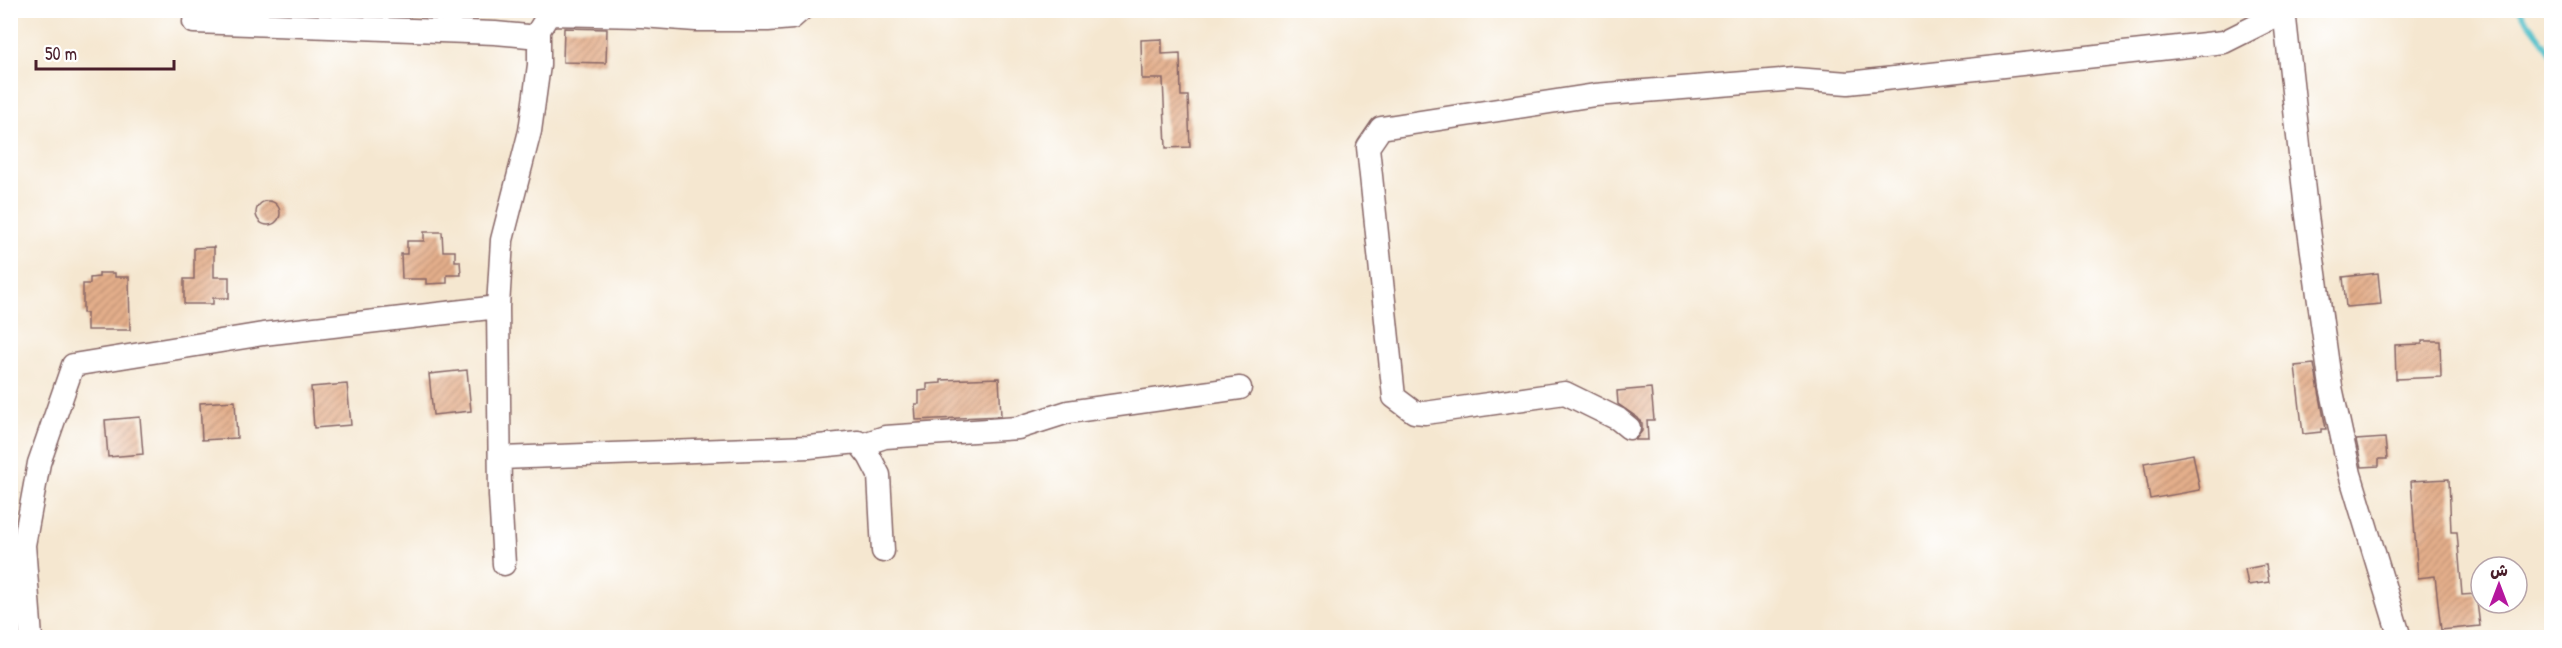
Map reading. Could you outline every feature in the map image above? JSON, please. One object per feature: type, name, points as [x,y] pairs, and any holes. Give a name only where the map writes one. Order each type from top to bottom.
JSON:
[{"type":"street","points":[[504,564],[498,307],[502,240],[530,131],[539,64],[539,30],[549,12],[696,20],[768,20],[792,18],[801,10]]},
{"type":"street","points":[[1629,428],[1618,419],[1565,393],[1425,413],[1414,412],[1394,397],[1368,147],[1381,128],[1595,95],[1795,79],[1848,83],[2224,42],[2284,11],[2306,209],[2331,387],[2350,474],[2400,638]]},
{"type":"street","points":[[194,22],[495,33],[539,37]]},
{"type":"street","points":[[31,638],[24,545],[39,463],[73,365],[263,334],[498,307]]},
{"type":"street","points":[[861,445],[885,437],[1018,428],[1068,412],[1240,388]]},
{"type":"street","points":[[500,458],[797,447],[858,442],[879,474],[883,551]]},
{"type":"building","points":[[564,28],[607,29],[606,63],[563,62]]},
{"type":"building","points":[[1162,39],[1162,54],[1180,53],[1181,96],[1188,96],[1190,147],[1166,148],[1163,79],[1142,79],[1141,40]]},
{"type":"building","points":[[268,201],[277,204],[280,213],[277,222],[268,225],[259,222],[256,213],[259,204]]},
{"type":"building","points":[[424,232],[442,232],[443,251],[455,251],[455,261],[460,261],[461,275],[447,275],[447,283],[426,284],[426,279],[402,279],[401,254],[407,254],[407,241],[424,241]]},
{"type":"building","points":[[214,247],[214,277],[229,277],[229,298],[213,298],[213,304],[184,304],[184,279],[194,279],[194,248]]},
{"type":"building","points":[[99,273],[115,273],[115,277],[129,277],[130,330],[87,330],[87,313],[83,313],[83,284],[90,284],[90,278],[99,277]]},
{"type":"building","points":[[2378,273],[2381,304],[2346,307],[2343,277]]},
{"type":"building","points":[[2422,341],[2440,341],[2441,377],[2396,379],[2395,345],[2422,344]]},
{"type":"building","points":[[2314,364],[2326,429],[2321,429],[2321,432],[2303,434],[2295,366]]},
{"type":"building","points":[[467,370],[471,411],[433,415],[429,374]]},
{"type":"building","points":[[999,378],[1001,416],[916,420],[915,404],[919,404],[919,391],[927,390],[927,384],[941,383],[941,380]]},
{"type":"building","points":[[347,384],[351,425],[314,428],[311,387]]},
{"type":"building","points":[[1651,388],[1654,420],[1647,420],[1648,440],[1635,440],[1642,431],[1642,424],[1638,418],[1618,404],[1617,391]]},
{"type":"building","points":[[235,401],[237,438],[202,440],[200,403]]},
{"type":"building","points":[[140,417],[143,454],[108,457],[105,420]]},
{"type":"building","points":[[2385,438],[2387,459],[2379,459],[2379,466],[2362,467],[2356,440]]},
{"type":"building","points":[[2193,454],[2200,490],[2150,499],[2144,463]]},
{"type":"building","points":[[2449,479],[2451,532],[2457,532],[2462,595],[2469,594],[2469,615],[2479,615],[2480,626],[2441,630],[2435,576],[2418,578],[2411,481]]},
{"type":"building","points":[[2266,565],[2269,582],[2248,585],[2245,569]]},
{"type":"waterway","points":[[2519,10],[2552,54]]}]
